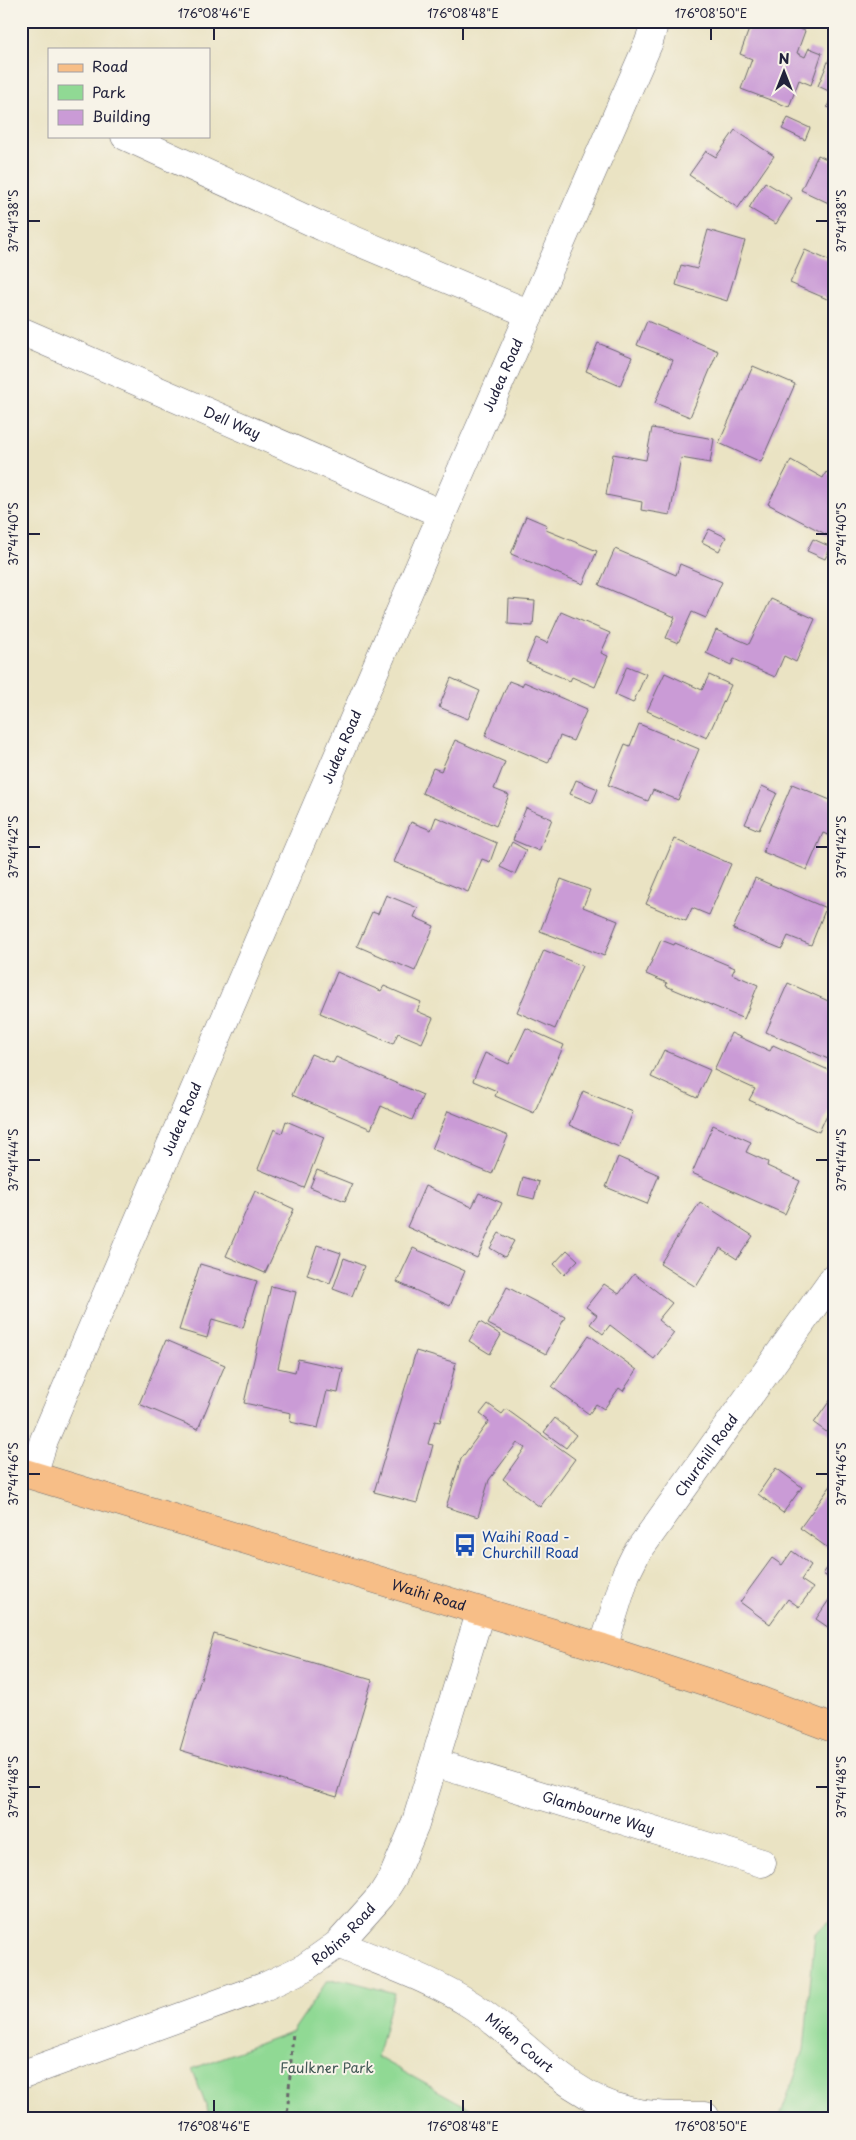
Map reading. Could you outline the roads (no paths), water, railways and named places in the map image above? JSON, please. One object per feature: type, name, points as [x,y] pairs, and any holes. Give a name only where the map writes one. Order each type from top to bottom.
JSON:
[{"type":"main road","name":"Waihi Road","points":[[27,1474],[480,1613],[604,1648],[740,1693],[835,1729]]},
{"type":"street","name":"Judea Road","points":[[27,1474],[48,1431],[442,514],[649,42],[655,21]]},
{"type":"street","points":[[129,138],[323,227],[530,314]]},
{"type":"street","name":"Dell Way","points":[[21,331],[442,514]]},
{"type":"street","name":"Churchill Road","points":[[604,1648],[626,1574],[636,1554],[835,1276]]},
{"type":"street","name":"Robins Road","points":[[21,2075],[266,1986],[304,1968],[338,1944],[381,1896],[406,1851],[435,1763],[480,1613]]},
{"type":"street","name":"Glambourne Way","points":[[435,1763],[762,1863]]},
{"type":"street","name":"Miden Court","points":[[338,1944],[448,1991],[474,2007],[519,2044],[582,2091],[607,2103],[627,2111],[648,2115],[705,2116]]},
{"type":"place","name":"Waihi Road - Churchill Road","points":[[465,1545]]},
{"type":"park label","name":"Faulkner Park","points":[[327,2068]]}]
